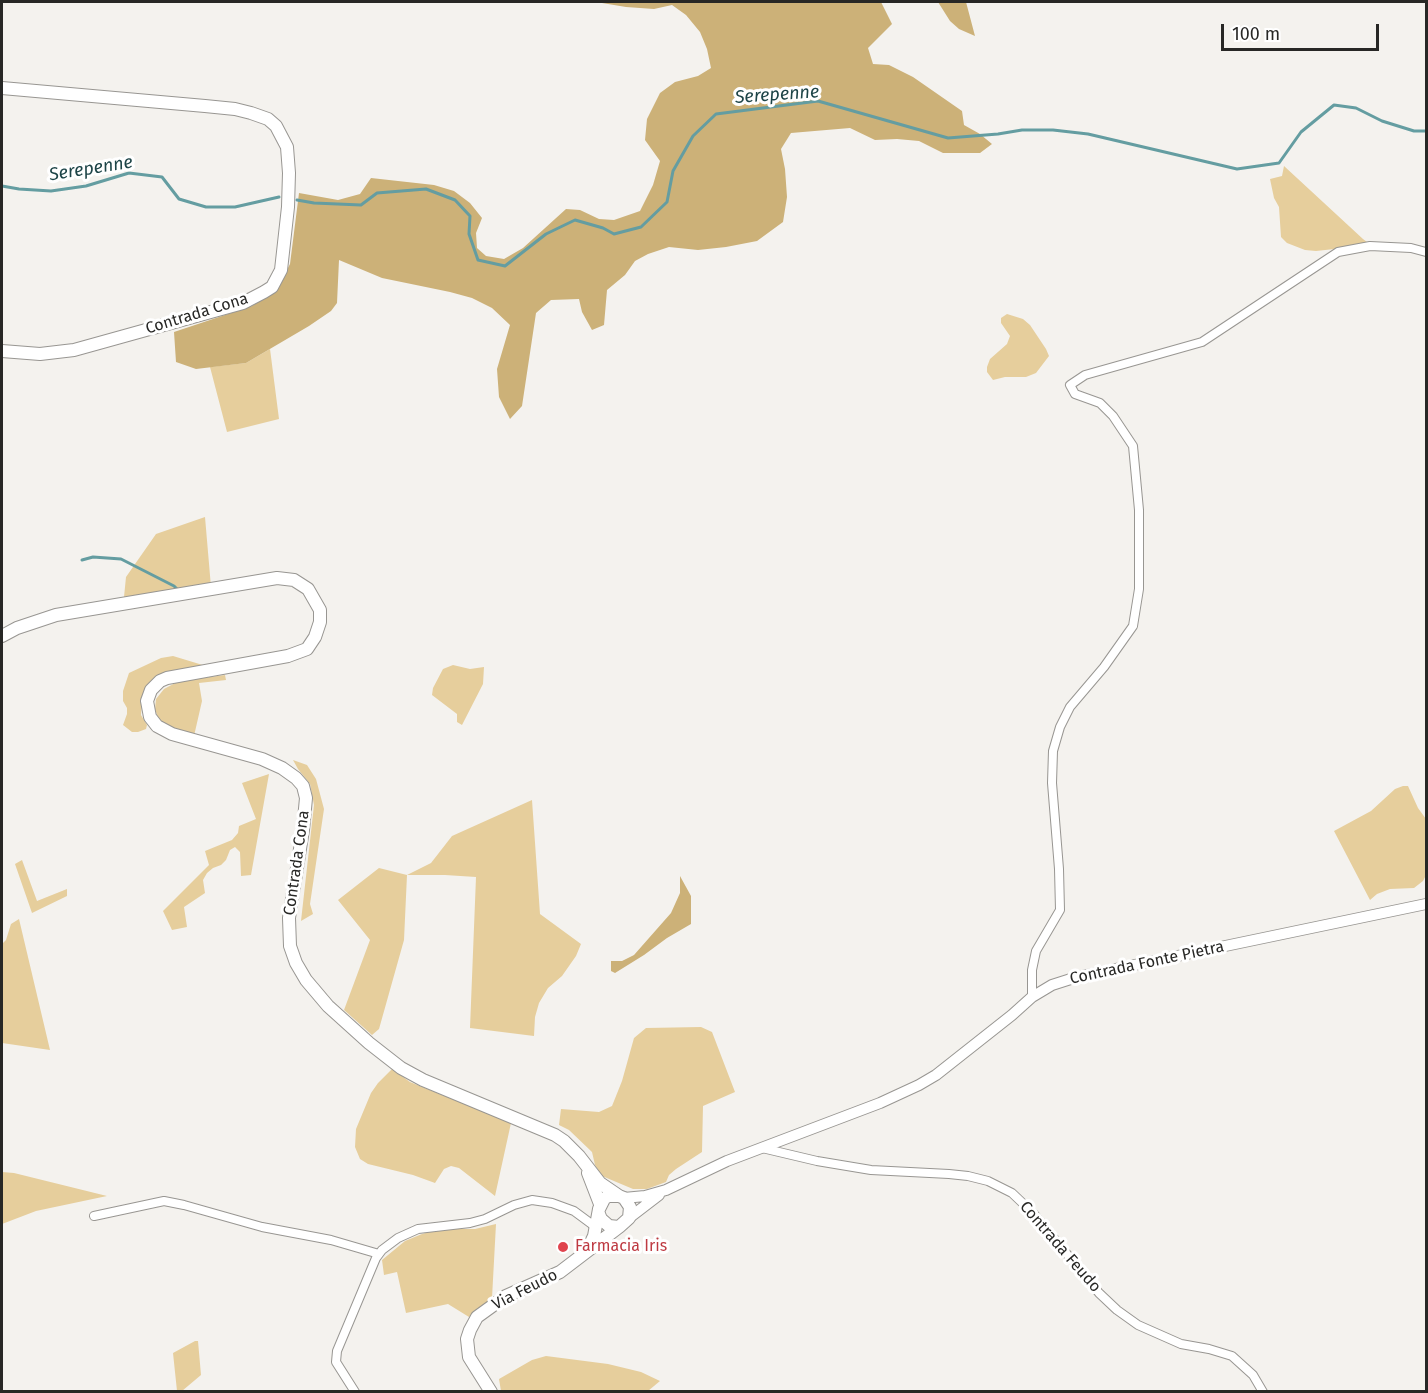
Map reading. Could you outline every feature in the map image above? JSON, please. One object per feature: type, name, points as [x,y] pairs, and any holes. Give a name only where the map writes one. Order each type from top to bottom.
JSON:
[{"type":"main road","name":"Contrada Cona","points":[[2,88],[205,106],[251,113],[268,119],[276,126],[287,147],[289,173],[281,270],[272,286],[264,292],[243,303],[74,350],[40,354],[2,351]]},
{"type":"main road","name":"Contrada Cona","points":[[2,636],[17,628],[56,615],[277,578],[294,580],[308,590],[320,610],[320,622],[315,637],[307,649],[288,656],[160,681],[151,690],[147,701],[150,717],[157,726],[172,734],[262,759],[282,768],[303,786],[306,798],[289,918],[290,946],[306,981],[328,1006],[401,1068],[423,1080],[555,1135],[564,1141],[600,1183],[621,1197]]},
{"type":"main road","name":"Contrada Cona","points":[[586,1166],[600,1209]]},
{"type":"main road","points":[[583,1257],[597,1228],[600,1209],[608,1196],[621,1197],[630,1207],[629,1218],[619,1227],[609,1226],[600,1219],[600,1209]]},
{"type":"main road","name":"Via Feudo","points":[[491,1392],[469,1357],[467,1339],[473,1323],[482,1312],[506,1296],[560,1272],[583,1257],[619,1227]]},
{"type":"street","points":[[1032,997],[1032,970],[1036,951],[1060,910],[1052,783],[1053,751],[1060,727],[1070,707],[1098,675],[1133,626],[1139,589],[1139,510],[1133,446],[1113,416],[1100,403],[1075,394],[1070,386],[1085,375],[1202,342],[1338,252],[1370,246],[1411,248],[1426,252]]},
{"type":"street","name":"Contrada Fonte Pietra","points":[[666,1190],[727,1161],[880,1103],[919,1085],[936,1075],[1032,997],[1052,985],[1077,977],[1426,904]]},
{"type":"street","name":"Contrada Feudo","points":[[761,1148],[871,1170],[949,1174],[988,1181],[1012,1193],[1033,1213],[1099,1293],[1117,1310],[1138,1325],[1181,1344],[1232,1356],[1253,1375],[1263,1392]]},
{"type":"street","points":[[621,1197],[645,1196],[666,1190]]},
{"type":"street","points":[[629,1218],[666,1190]]},
{"type":"street","points":[[355,1392],[336,1362],[338,1351],[364,1284],[379,1254],[398,1238],[418,1228],[470,1223],[484,1219],[514,1204],[532,1200],[552,1203],[574,1211],[597,1228]]},
{"type":"street","points":[[94,1216],[164,1201],[262,1227],[331,1240],[379,1254]]},
{"type":"shaded area","points":[[596,2],[881,2],[892,24],[868,48],[873,64],[889,65],[913,77],[962,111],[964,125],[992,144],[980,153],[943,153],[919,141],[875,140],[850,128],[791,133],[781,149],[787,197],[783,222],[757,241],[698,250],[669,247],[635,261],[625,275],[607,290],[604,325],[592,330],[582,312],[579,299],[551,300],[536,313],[522,406],[510,419],[499,397],[497,369],[510,325],[492,308],[472,298],[450,292],[382,278],[339,260],[337,303],[331,311],[309,326],[246,363],[196,369],[176,362],[174,332],[252,306],[277,289],[290,264],[299,193],[338,200],[360,194],[371,178],[434,185],[454,191],[470,203],[482,218],[476,233],[477,248],[486,256],[504,259],[523,248],[566,209],[580,210],[599,219],[614,220],[640,211],[653,185],[660,161],[645,140],[647,119],[660,93],[675,82],[698,76],[711,68],[707,49],[700,32],[686,15],[672,5],[654,9]]},
{"type":"shaded area","points":[[938,2],[966,2],[975,36],[959,29],[950,21]]},
{"type":"shaded area","points":[[1284,166],[1371,245],[1316,251],[1305,250],[1287,243],[1281,237],[1279,207],[1274,198],[1270,179],[1282,176]]},
{"type":"shaded area","points":[[1007,314],[1023,319],[1030,325],[1049,356],[1036,373],[1026,377],[1005,377],[993,380],[987,372],[987,367],[990,359],[1007,344],[1010,336],[1001,323],[1001,318]]},
{"type":"shaded area","points":[[270,349],[279,419],[227,432],[210,367],[246,363]]},
{"type":"shaded area","points":[[205,517],[211,587],[124,597],[126,577],[156,534]]},
{"type":"shaded area","points":[[173,656],[206,666],[174,670],[156,677],[142,702],[141,715],[147,725],[146,729],[132,732],[123,725],[127,708],[123,701],[123,691],[129,673],[161,658]]},
{"type":"shaded area","points":[[453,665],[470,669],[484,667],[483,684],[462,725],[457,722],[457,714],[432,695],[433,688],[443,669]]},
{"type":"shaded area","points":[[225,675],[226,680],[199,683],[202,701],[194,736],[165,725],[158,718],[155,709],[156,699],[164,689],[179,681]]},
{"type":"shaded area","points":[[293,760],[307,765],[316,779],[324,809],[310,904],[313,914],[301,921],[314,805],[310,784]]},
{"type":"shaded area","points":[[269,774],[251,875],[241,876],[240,852],[235,847],[230,850],[221,865],[207,873],[203,880],[205,893],[184,907],[187,927],[172,930],[163,911],[209,865],[205,851],[232,840],[238,833],[239,826],[256,819],[242,783]]},
{"type":"shaded area","points":[[1408,786],[1426,819],[1426,875],[1423,881],[1414,888],[1390,889],[1377,894],[1370,900],[1334,831],[1371,811],[1395,789]]},
{"type":"shaded area","points":[[532,800],[540,914],[581,944],[576,956],[562,976],[548,988],[539,1003],[535,1017],[534,1036],[470,1028],[476,877],[407,875],[431,863],[452,836]]},
{"type":"shaded area","points":[[22,860],[37,901],[67,889],[67,896],[32,913],[15,864]]},
{"type":"shaded area","points":[[379,868],[407,875],[404,940],[379,1029],[372,1035],[344,1010],[370,940],[338,900]]},
{"type":"shaded area","points":[[680,876],[691,896],[691,924],[615,973],[611,971],[611,961],[622,961],[634,955],[671,913],[680,893]]},
{"type":"shaded area","points":[[19,919],[50,1050],[2,1043],[2,944],[6,940],[11,924]]},
{"type":"shaded area","points":[[701,1027],[712,1032],[735,1092],[703,1106],[702,1152],[676,1169],[669,1175],[666,1182],[647,1189],[633,1189],[602,1176],[595,1165],[592,1152],[569,1130],[559,1125],[561,1109],[599,1112],[612,1106],[622,1081],[634,1038],[646,1028]]},
{"type":"shaded area","points":[[392,1069],[410,1082],[511,1123],[495,1196],[459,1168],[451,1166],[444,1169],[435,1183],[368,1164],[360,1159],[355,1147],[356,1129],[371,1093]]},
{"type":"shaded area","points":[[2,1172],[107,1196],[36,1211],[2,1224]]},
{"type":"shaded area","points":[[496,1224],[492,1298],[469,1317],[448,1304],[406,1313],[397,1272],[384,1275],[382,1260],[405,1241],[422,1234],[439,1229],[475,1229]]},
{"type":"shaded area","points":[[198,1341],[201,1375],[182,1391],[177,1391],[173,1353]]},
{"type":"shaded area","points":[[546,1356],[608,1364],[641,1372],[660,1381],[648,1391],[501,1391],[499,1379],[532,1360]]},
{"type":"waterway","name":"Serepenne","points":[[297,200],[361,205],[377,193],[426,189],[455,200],[470,216],[469,234],[478,260],[505,266],[546,234],[575,220],[603,228],[614,234],[641,227],[667,202],[673,171],[693,136],[716,114],[818,101],[948,138],[1022,130],[1053,130],[1088,134],[1237,169],[1279,163],[1301,132],[1334,105],[1356,108],[1382,121],[1414,131],[1426,131]]},
{"type":"waterway","name":"Serepenne","points":[[2,186],[51,191],[86,186],[129,173],[162,177],[179,199],[206,207],[235,207],[279,197]]},
{"type":"waterway","points":[[82,560],[93,557],[121,559],[178,590]]},
{"type":"place","name":"Farmacia Iris","points":[[563,1247]]}]
